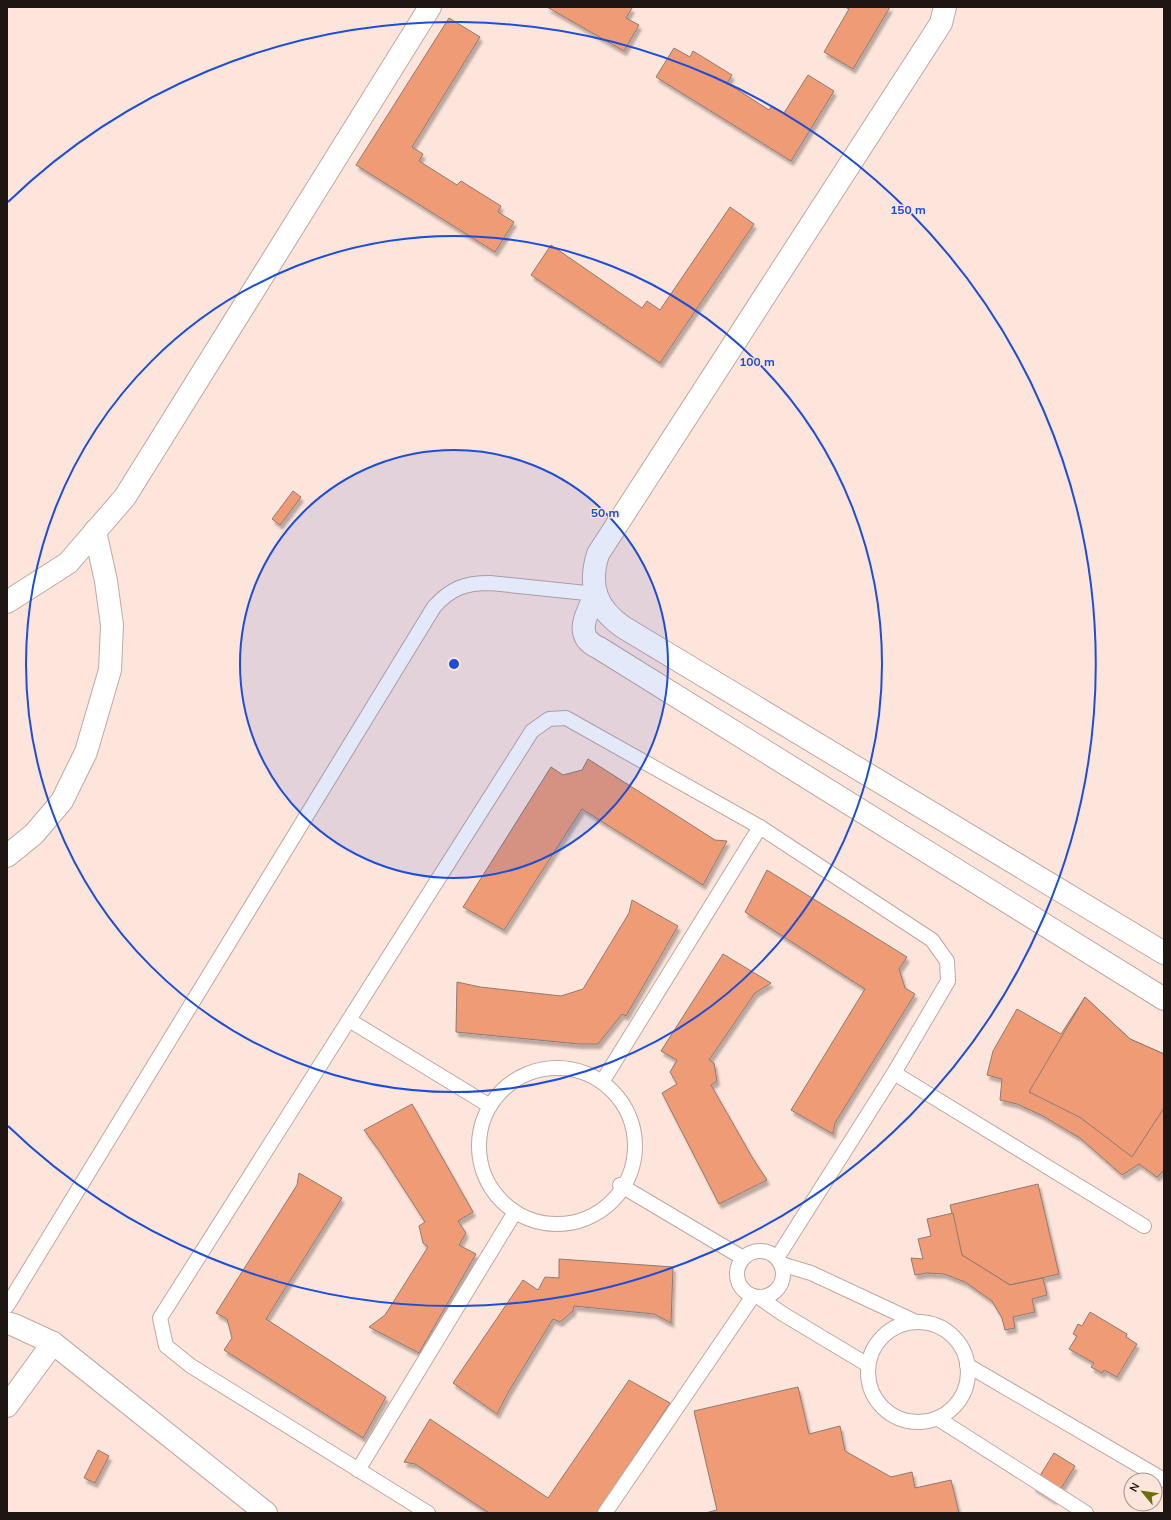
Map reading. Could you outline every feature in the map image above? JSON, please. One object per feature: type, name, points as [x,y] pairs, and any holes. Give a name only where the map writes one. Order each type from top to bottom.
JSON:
[{"type":"street","points":[[7,602],[68,563],[125,497],[430,7]]},
{"type":"street","points":[[945,7],[943,19],[936,31],[598,554],[593,580],[596,594],[602,607],[611,618],[623,627],[1164,953]]},
{"type":"street","points":[[7,856],[34,834],[62,801],[86,752],[110,670],[112,624],[106,581],[95,531]]},
{"type":"street","points":[[596,594],[584,620],[583,627],[587,639],[592,644],[1164,999]]},
{"type":"street","points":[[7,1323],[14,1324],[53,1343],[266,1513]]},
{"type":"street","points":[[7,1406],[53,1343]]},
{"type":"lane","points":[[7,1306],[434,607],[451,591],[462,586],[476,583],[490,583],[596,594]]},
{"type":"lane","points":[[428,1513],[191,1366],[166,1346],[160,1318],[532,731],[549,719],[566,718],[760,827],[932,940],[947,961],[948,982],[779,1261]]},
{"type":"lane","points":[[602,1082],[760,827]]},
{"type":"lane","points":[[349,1020],[490,1106]]},
{"type":"lane","points":[[550,1068],[575,1069],[602,1082],[617,1095],[630,1116],[635,1140],[634,1164],[606,1208],[582,1221],[555,1225],[529,1220],[506,1206],[488,1185],[480,1159],[480,1132],[490,1106],[505,1087],[526,1074],[550,1068]]},
{"type":"lane","points":[[894,1073],[1144,1226]]},
{"type":"lane","points":[[620,1185],[743,1258]]},
{"type":"lane","points":[[358,1470],[515,1212]]},
{"type":"lane","points":[[868,1365],[740,1287],[737,1280],[737,1272],[743,1258],[756,1251],[764,1251],[779,1261],[811,1273],[914,1322]]},
{"type":"lane","points":[[756,1297],[768,1296],[780,1286],[783,1279],[783,1272],[779,1261]]},
{"type":"lane","points":[[605,1513],[756,1297]]},
{"type":"lane","points":[[914,1322],[931,1323],[947,1331],[959,1343],[967,1359],[968,1376],[963,1394],[954,1407],[942,1417],[927,1422],[912,1422],[896,1418],[883,1409],[873,1396],[868,1382],[868,1365],[872,1350],[882,1336],[896,1326],[914,1322]]},
{"type":"lane","points":[[967,1365],[1164,1480]]},
{"type":"lane","points":[[937,1418],[1086,1513]]},
{"type":"building","points":[[547,7],[630,7],[632,8],[626,18],[639,25],[624,51]]},
{"type":"building","points":[[845,7],[890,7],[853,69],[824,52],[849,9]]},
{"type":"building","points":[[449,18],[480,37],[412,147],[423,154],[419,161],[457,185],[461,181],[501,206],[498,212],[514,222],[495,252],[356,165]]},
{"type":"building","points":[[674,48],[690,57],[693,51],[732,75],[727,83],[769,110],[772,106],[784,113],[808,75],[834,91],[791,161],[656,77]]},
{"type":"building","points":[[730,207],[754,224],[660,363],[531,275],[551,245],[642,308],[647,301],[660,310]]},
{"type":"building","points":[[293,491],[301,497],[280,525],[272,519]]},
{"type":"building","points":[[588,759],[715,840],[727,841],[703,885],[582,809],[504,930],[463,907],[551,767],[563,775],[582,770]]},
{"type":"building","points":[[767,870],[907,957],[899,969],[905,988],[915,994],[835,1123],[833,1134],[791,1110],[865,989],[745,912]]},
{"type":"building","points":[[632,900],[678,926],[626,1016],[622,1014],[598,1044],[579,1044],[456,1032],[457,982],[480,987],[561,996],[583,989],[629,913]]},
{"type":"building","points":[[723,954],[771,983],[755,993],[709,1060],[714,1063],[717,1081],[711,1085],[752,1157],[767,1180],[719,1204],[662,1093],[677,1084],[670,1072],[677,1060],[661,1051]]},
{"type":"building","points":[[1085,997],[1130,1039],[1164,1054],[1164,1170],[1157,1177],[1139,1164],[1122,1175],[1080,1138],[1041,1115],[1017,1104],[1000,1100],[1002,1079],[987,1075],[993,1051],[1017,1009],[1061,1034]]},
{"type":"building","points":[[1085,997],[1130,1039],[1164,1054],[1164,1108],[1132,1157],[1081,1118],[1029,1092]]},
{"type":"building","points":[[412,1104],[473,1212],[458,1221],[466,1233],[459,1245],[476,1254],[419,1353],[369,1327],[385,1315],[428,1247],[423,1243],[419,1226],[425,1222],[364,1130]]},
{"type":"building","points":[[299,1173],[342,1198],[266,1319],[386,1397],[363,1438],[224,1350],[232,1338],[227,1319],[216,1313],[297,1185]]},
{"type":"building","points":[[1038,1184],[1059,1274],[1010,1285],[962,1255],[950,1205]]},
{"type":"building","points":[[953,1213],[962,1255],[1010,1285],[1043,1278],[1047,1295],[1032,1299],[1035,1312],[1013,1317],[1015,1328],[1005,1330],[1002,1318],[992,1301],[965,1282],[944,1274],[927,1273],[915,1275],[911,1258],[923,1259],[918,1239],[931,1236],[927,1219]]},
{"type":"building","points":[[559,1259],[673,1267],[671,1323],[654,1314],[574,1306],[573,1311],[560,1322],[553,1319],[509,1391],[497,1414],[453,1383],[523,1280],[538,1290],[545,1277],[559,1278]]},
{"type":"building","points":[[1090,1312],[1127,1334],[1126,1337],[1137,1344],[1117,1377],[1104,1370],[1102,1373],[1091,1367],[1094,1363],[1069,1349],[1077,1336],[1073,1334],[1078,1324],[1082,1326]]},
{"type":"building","points":[[629,1380],[670,1403],[597,1513],[489,1513],[415,1464],[404,1462],[430,1419],[548,1498]]},
{"type":"building","points":[[798,1387],[809,1434],[840,1426],[845,1451],[891,1477],[912,1472],[915,1488],[951,1480],[959,1513],[705,1513],[717,1510],[694,1411]]},
{"type":"building","points":[[98,1450],[109,1456],[95,1483],[84,1478]]},
{"type":"building","points":[[1054,1453],[1075,1466],[1054,1500],[1033,1487]]}]
